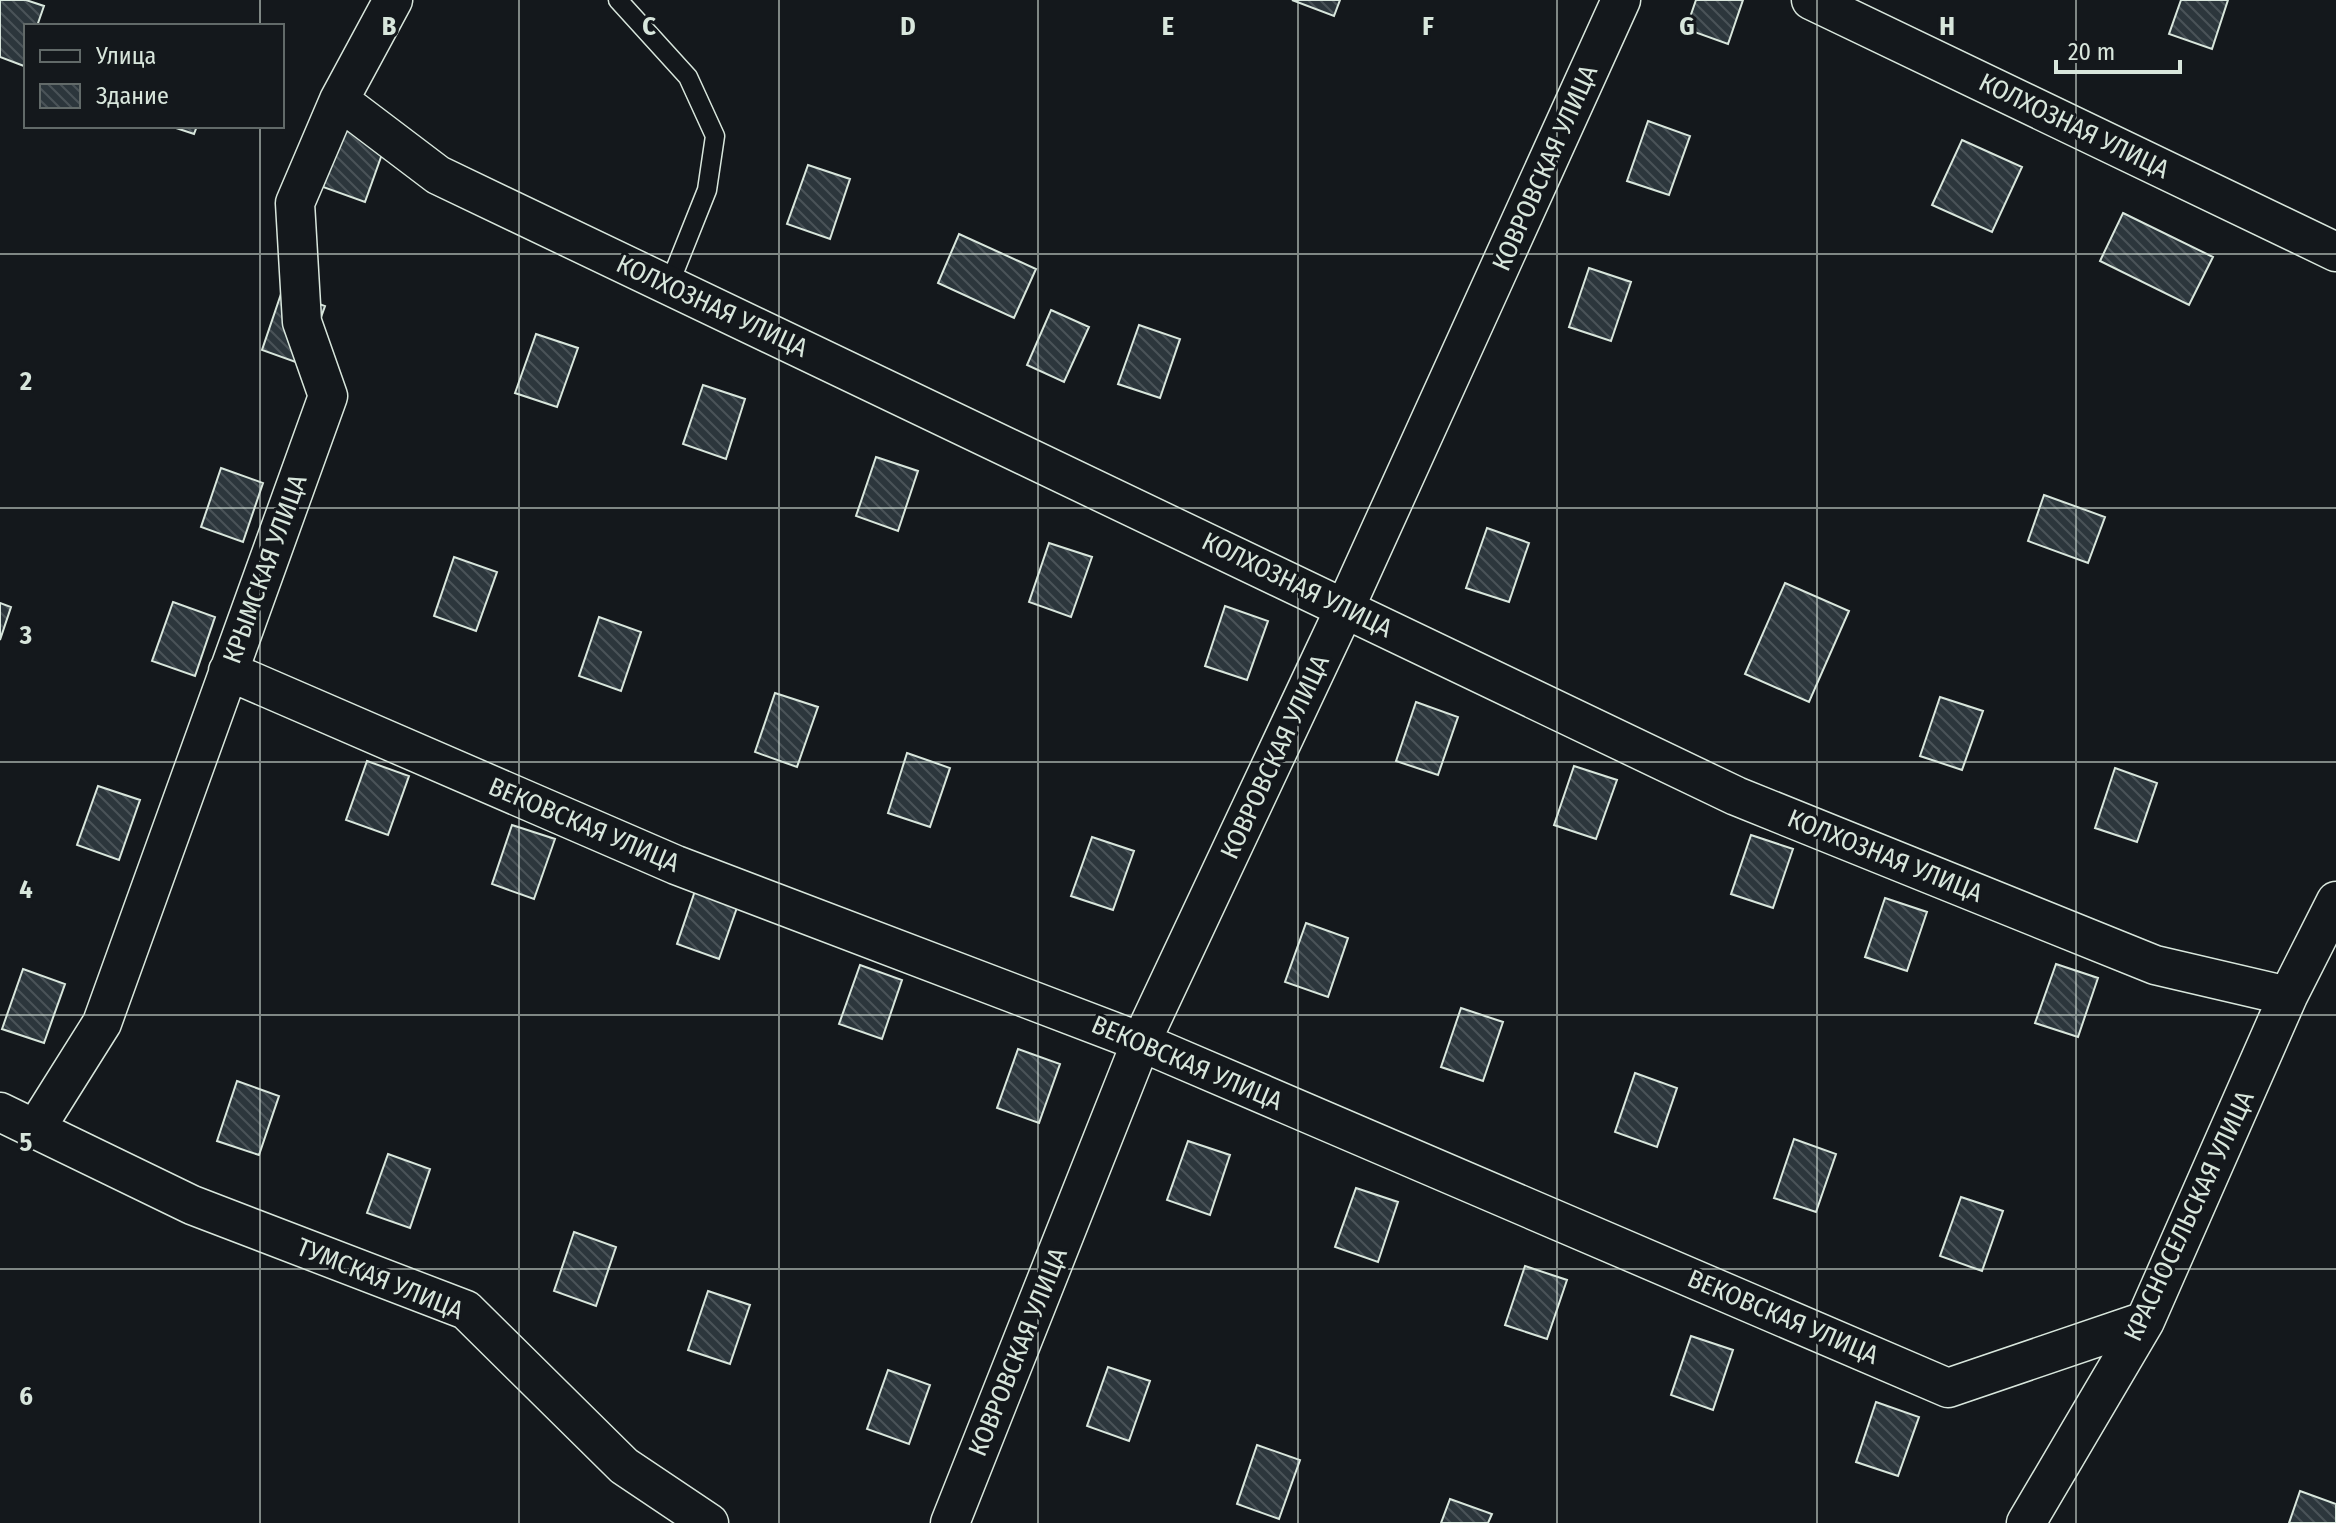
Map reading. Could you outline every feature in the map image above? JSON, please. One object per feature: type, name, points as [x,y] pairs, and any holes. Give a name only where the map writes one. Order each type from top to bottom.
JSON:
[{"type":"street","name":"КРЫМСКАЯ УЛИЦА","points":[[36,1128],[102,1023],[328,396],[302,322],[295,203],[339,100],[393,0]]},
{"type":"street","name":"КОВРОВСКАЯ УЛИЦА","points":[[950,1523],[1141,1042],[1345,608],[1621,0]]},
{"type":"street","name":"КОЛХОЗНАЯ УЛИЦА","points":[[1811,0],[2336,252]]},
{"type":"street","name":"КОЛХОЗНАЯ УЛИЦА","points":[[339,100],[438,175],[1736,796],[2155,965],[2288,996]]},
{"type":"street","name":"ВЕКОВСКАЯ УЛИЦА","points":[[228,671],[676,865],[1141,1042],[1948,1388],[2145,1321]]},
{"type":"street","name":"КРАСНОСЕЛЬСКАЯ УЛИЦА","points":[[2026,1523],[2145,1321],[2288,996],[2336,901]]},
{"type":"street","name":"ТУМСКАЯ УЛИЦА","points":[[0,1112],[192,1205],[466,1310],[624,1466],[709,1523]]},
{"type":"lane","points":[[618,0],[688,77],[715,136],[707,190],[669,285]]},
{"type":"building","points":[[0,0],[26,0],[44,6],[38,24],[24,24],[24,66],[0,57]]},
{"type":"building","points":[[1292,0],[1340,0],[1334,16]]},
{"type":"building","points":[[1696,0],[1743,0],[1728,44],[1686,29]]},
{"type":"building","points":[[2181,0],[2228,0],[2212,49],[2169,34]]},
{"type":"building","points":[[1648,121],[1690,136],[1669,195],[1627,181]]},
{"type":"building","points":[[176,128],[196,128],[194,134]]},
{"type":"building","points":[[343,129],[386,143],[365,202],[323,187]]},
{"type":"building","points":[[1962,140],[2022,167],[1992,232],[1932,205]]},
{"type":"building","points":[[808,165],[850,179],[830,239],[787,224]]},
{"type":"building","points":[[2123,213],[2213,257],[2189,305],[2100,261]]},
{"type":"building","points":[[959,234],[1036,269],[1014,318],[938,283]]},
{"type":"building","points":[[1589,268],[1631,282],[1611,341],[1569,327]]},
{"type":"building","points":[[282,291],[325,306],[304,365],[262,350]]},
{"type":"building","points":[[1051,310],[1089,327],[1064,382],[1027,365]]},
{"type":"building","points":[[1139,325],[1180,339],[1160,398],[1118,384]]},
{"type":"building","points":[[536,334],[578,348],[557,407],[515,393]]},
{"type":"building","points":[[703,385],[745,399],[726,459],[683,444]]},
{"type":"building","points":[[876,457],[918,471],[898,531],[856,516]]},
{"type":"building","points":[[221,468],[263,483],[243,542],[201,527]]},
{"type":"building","points":[[2044,495],[2105,517],[2088,563],[2028,541]]},
{"type":"building","points":[[1487,528],[1529,543],[1509,602],[1466,588]]},
{"type":"building","points":[[1049,543],[1092,557],[1071,617],[1029,602]]},
{"type":"building","points":[[454,557],[497,572],[476,631],[434,616]]},
{"type":"building","points":[[1785,583],[1849,611],[1809,702],[1745,674]]},
{"type":"building","points":[[173,602],[215,617],[195,676],[152,661]]},
{"type":"building","points":[[0,603],[11,607],[0,640]]},
{"type":"building","points":[[1225,606],[1268,621],[1247,680],[1205,666]]},
{"type":"building","points":[[599,617],[641,632],[621,691],[579,676]]},
{"type":"building","points":[[775,693],[818,707],[797,767],[755,752]]},
{"type":"building","points":[[1940,697],[1983,711],[1962,770],[1920,756]]},
{"type":"building","points":[[1416,702],[1458,717],[1438,775],[1396,761]]},
{"type":"building","points":[[907,753],[950,768],[930,827],[888,813]]},
{"type":"building","points":[[367,761],[409,776],[388,835],[346,820]]},
{"type":"building","points":[[1574,766],[1617,780],[1596,839],[1554,825]]},
{"type":"building","points":[[2115,768],[2157,783],[2137,842],[2095,828]]},
{"type":"building","points":[[98,786],[140,800],[119,860],[77,845]]},
{"type":"building","points":[[512,825],[555,839],[534,899],[492,884]]},
{"type":"building","points":[[1751,835],[1793,849],[1773,908],[1731,894]]},
{"type":"building","points":[[1092,837],[1134,851],[1113,910],[1071,896]]},
{"type":"building","points":[[697,885],[740,899],[719,959],[677,944]]},
{"type":"building","points":[[1885,898],[1927,912],[1907,971],[1865,957]]},
{"type":"building","points":[[1306,923],[1348,938],[1328,997],[1285,982]]},
{"type":"building","points":[[2056,964],[2098,978],[2078,1037],[2035,1023]]},
{"type":"building","points":[[860,965],[902,980],[882,1039],[839,1024]]},
{"type":"building","points":[[23,969],[65,984],[44,1043],[2,1029]]},
{"type":"building","points":[[1461,1008],[1503,1022],[1483,1081],[1441,1067]]},
{"type":"building","points":[[1018,1049],[1060,1064],[1039,1123],[997,1108]]},
{"type":"building","points":[[1635,1073],[1677,1088],[1657,1147],[1615,1132]]},
{"type":"building","points":[[237,1081],[279,1096],[259,1155],[217,1141]]},
{"type":"building","points":[[1794,1139],[1836,1154],[1816,1212],[1774,1198]]},
{"type":"building","points":[[1188,1141],[1230,1155],[1210,1215],[1167,1200]]},
{"type":"building","points":[[388,1154],[430,1169],[410,1228],[367,1213]]},
{"type":"building","points":[[1356,1188],[1398,1202],[1378,1262],[1335,1247]]},
{"type":"building","points":[[1961,1197],[2003,1211],[1982,1271],[1940,1256]]},
{"type":"building","points":[[574,1232],[616,1247],[596,1306],[554,1291]]},
{"type":"building","points":[[1525,1266],[1567,1280],[1547,1339],[1505,1325]]},
{"type":"building","points":[[708,1291],[750,1305],[730,1364],[688,1350]]},
{"type":"building","points":[[1691,1336],[1733,1350],[1713,1410],[1671,1395]]},
{"type":"building","points":[[1108,1367],[1150,1381],[1129,1441],[1087,1426]]},
{"type":"building","points":[[888,1370],[930,1385],[909,1444],[867,1429]]},
{"type":"building","points":[[1876,1402],[1919,1417],[1898,1476],[1856,1462]]},
{"type":"building","points":[[1257,1445],[1300,1460],[1279,1519],[1237,1504]]},
{"type":"building","points":[[2300,1491],[2336,1504],[2336,1523],[2289,1523]]},
{"type":"building","points":[[1450,1499],[1492,1514],[1488,1523],[1441,1523]]}]
